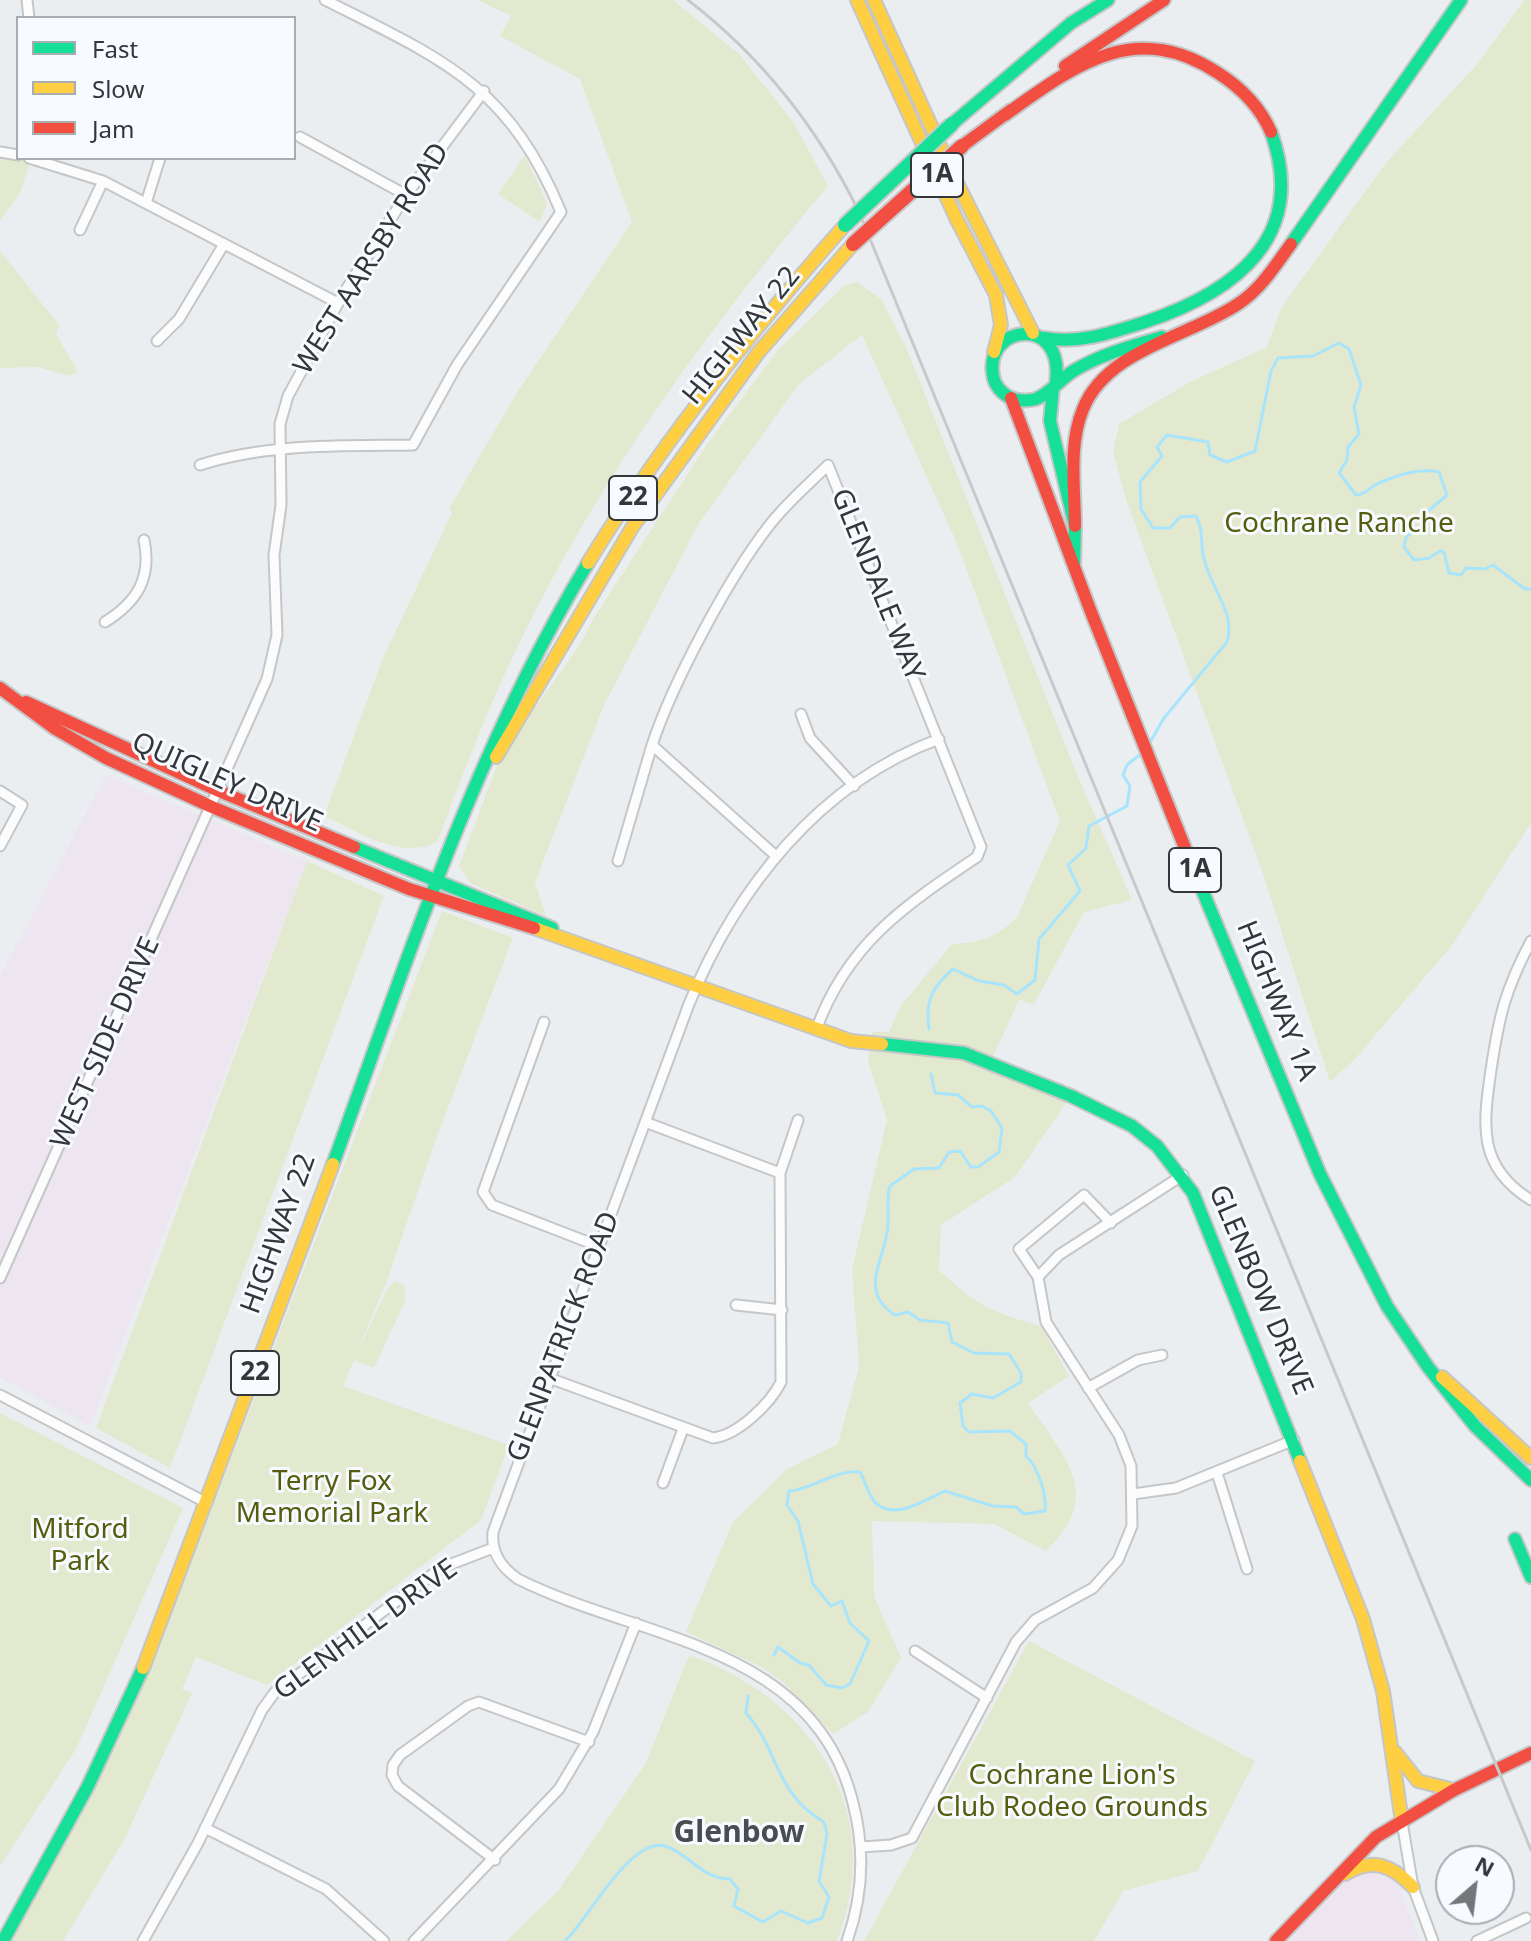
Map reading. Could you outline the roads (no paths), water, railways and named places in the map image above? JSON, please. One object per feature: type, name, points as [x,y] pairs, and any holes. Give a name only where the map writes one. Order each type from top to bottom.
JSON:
[{"type":"main road","name":"1A","points":[[857,0],[996,295],[1001,325],[994,352]]},
{"type":"main road","name":"1A","points":[[874,0],[956,181],[1039,336]]},
{"type":"main road","points":[[1071,23],[1093,0]]},
{"type":"main road","name":"HIGHWAY 22","points":[[3,1941],[118,1726],[207,1503],[431,896],[532,661],[592,560],[717,377],[757,324],[845,225],[952,124],[1071,23],[1108,0]]},
{"type":"main road","name":"HIGHWAY 22","points":[[469,802],[633,526],[758,353],[853,244],[962,146],[1088,48],[1164,0]]},
{"type":"main road","points":[[1075,526],[1076,445],[1084,407],[1094,390],[1126,362],[1203,325],[1240,303],[1266,279],[1461,0]]},
{"type":"main road","points":[[1005,115],[1062,75],[1105,54],[1145,47],[1185,54],[1220,72],[1252,98],[1271,130],[1282,170],[1281,205],[1265,243],[1244,270],[1226,285],[1177,311],[1093,337],[1063,343],[1039,336],[1010,336],[994,352],[992,374],[995,384],[1011,398],[1034,400],[1089,362],[1203,325]]},
{"type":"main road","points":[[1039,336],[1057,353],[1059,363],[1054,385]]},
{"type":"main road","name":"HIGHWAY 1A","points":[[1054,385],[1052,437],[1075,526],[1074,574]]},
{"type":"main road","name":"HIGHWAY 1A","points":[[1011,398],[1074,574],[1288,1101],[1356,1256],[1437,1384],[1486,1442],[1531,1480]]},
{"type":"main road","name":"QUIGLEY DRIVE","points":[[6,692],[219,791],[438,878]]},
{"type":"main road","name":"QUIGLEY DRIVE","points":[[6,692],[79,743],[212,807],[431,896]]},
{"type":"main road","name":"GLENBOW DRIVE","points":[[438,878],[582,943]]},
{"type":"main road","name":"GLENBOW DRIVE","points":[[431,896],[582,943],[851,1041],[964,1053],[1111,1113],[1151,1141],[1183,1175],[1193,1193],[1363,1619],[1383,1691],[1402,1822]]},
{"type":"main road","name":"HIGHWAY 1A","points":[[1414,1348],[1494,1428],[1531,1458]]},
{"type":"main road","points":[[1515,1539],[1531,1577]]},
{"type":"main road","points":[[1390,1743],[1411,1779],[1430,1789],[1454,1790]]},
{"type":"main road","points":[[1276,1941],[1376,1837],[1454,1790],[1531,1753]]},
{"type":"main road","points":[[1326,1888],[1350,1870],[1369,1862],[1389,1866],[1413,1887]]},
{"type":"main road","name":"HIGHWAY 22","points":[[0,1921],[25,1896]]},
{"type":"street","points":[[200,465],[231,455],[413,445],[457,365],[561,212],[530,145],[484,91],[447,65],[325,0]]},
{"type":"street","name":"WEST AARSBY ROAD","points":[[212,807],[267,679],[277,635],[274,555],[281,505],[280,424],[288,396],[338,303],[406,195],[484,91]]},
{"type":"street","points":[[300,137],[406,195]]},
{"type":"street","points":[[35,160],[103,181],[338,303]]},
{"type":"street","points":[[146,203],[159,160]]},
{"type":"street","points":[[80,230],[103,181]]},
{"type":"street","points":[[157,341],[179,319],[207,278],[224,244]]},
{"type":"street","name":"GLENDALE WAY","points":[[652,745],[688,664],[759,540],[774,519],[828,465],[980,841],[979,854],[912,899],[873,935],[836,985],[816,1030]]},
{"type":"street","points":[[105,622],[124,610],[139,592],[148,560],[144,540]]},
{"type":"street","points":[[801,714],[810,738],[854,786]]},
{"type":"street","name":"GLENPATRICK ROAD","points":[[493,1548],[494,1524],[696,986],[735,911],[776,856],[809,822],[890,762],[939,739]]},
{"type":"street","points":[[618,861],[652,745],[776,856]]},
{"type":"street","points":[[0,791],[22,805],[0,846]]},
{"type":"street","name":"WEST SIDE DRIVE","points":[[0,1278],[212,807]]},
{"type":"street","points":[[1531,941],[1501,1004],[1484,1121],[1494,1163],[1511,1186],[1531,1200]]},
{"type":"street","points":[[544,1022],[483,1192],[492,1205],[598,1246]]},
{"type":"street","points":[[549,1378],[707,1437],[725,1436],[774,1396],[783,1376],[780,1173],[798,1120]]},
{"type":"street","points":[[645,1122],[780,1173]]},
{"type":"street","points":[[1038,1277],[1059,1255],[1183,1175]]},
{"type":"street","points":[[861,1847],[891,1845],[912,1838],[1016,1642],[1035,1620],[1093,1588],[1118,1560],[1132,1526],[1131,1466],[1119,1435],[1046,1322],[1038,1277],[1019,1249],[1084,1195],[1111,1223]]},
{"type":"street","points":[[736,1305],[782,1310]]},
{"type":"street","points":[[1088,1388],[1138,1360],[1162,1355]]},
{"type":"street","points":[[0,1395],[207,1503]]},
{"type":"street","points":[[663,1483],[683,1429]]},
{"type":"street","points":[[1133,1494],[1176,1488],[1294,1440]]},
{"type":"street","points":[[1217,1473],[1247,1569]]},
{"type":"street","points":[[493,1548],[500,1563],[518,1579],[733,1659],[763,1676],[795,1704],[817,1730],[841,1769],[852,1799],[861,1847],[859,1893],[847,1941]]},
{"type":"street","name":"GLENHILL DRIVE","points":[[143,1941],[205,1828],[262,1710],[275,1692],[441,1568],[493,1548]]},
{"type":"street","points":[[414,1941],[495,1860],[559,1789],[589,1742],[636,1623]]},
{"type":"street","points":[[915,1651],[987,1698]]},
{"type":"street","points":[[495,1860],[398,1786],[392,1775],[396,1760],[468,1706],[479,1702],[589,1742]]},
{"type":"street","points":[[1402,1822],[1413,1887],[1433,1941]]},
{"type":"street","points":[[205,1828],[326,1889],[384,1941]]},
{"type":"street","points":[[1477,1941],[1526,1918]]},
{"type":"waterway","points":[[1149,744],[1164,718],[1227,642],[1229,631],[1225,610],[1204,559],[1196,516],[1180,517],[1170,528],[1153,528],[1141,509],[1140,482],[1162,456],[1157,447],[1167,435],[1208,442],[1210,455],[1227,462],[1255,451],[1271,371],[1278,358],[1313,356],[1339,343],[1349,349],[1361,385],[1354,407],[1359,434],[1348,447],[1347,460],[1339,473],[1356,495],[1401,475],[1439,472],[1447,495],[1427,512],[1425,526],[1406,538],[1404,547],[1414,560],[1429,558],[1440,551],[1444,552],[1449,573],[1461,575],[1466,568],[1485,569],[1493,565],[1525,589],[1531,589]]},
{"type":"waterway","points":[[929,1029],[929,1002],[940,982],[953,969],[979,981],[1004,985],[1017,994],[1035,980],[1039,939],[1080,891],[1068,865],[1086,848],[1089,826],[1127,806],[1130,786],[1123,775],[1127,765],[1142,753]]},
{"type":"waterway","points":[[774,1655],[778,1647],[800,1663],[809,1665],[826,1685],[842,1688],[850,1684],[869,1641],[850,1623],[842,1601],[831,1606],[813,1584],[798,1521],[787,1505],[789,1491],[841,1474],[860,1472],[874,1501],[890,1510],[910,1507],[945,1491],[993,1506],[1016,1507],[1024,1514],[1045,1511],[1043,1488],[1026,1456],[1026,1444],[1010,1431],[969,1432],[963,1426],[960,1403],[972,1394],[993,1398],[1021,1382],[1021,1373],[1009,1354],[974,1353],[952,1342],[948,1323],[920,1320],[908,1312],[895,1315],[877,1295],[876,1273],[886,1237],[890,1186],[914,1169],[939,1168],[949,1152],[960,1151],[971,1167],[978,1167],[999,1152],[1002,1128],[991,1111],[982,1106],[972,1107],[958,1095],[935,1093],[931,1074]]},
{"type":"waterway","points":[[565,1941],[624,1867],[638,1854],[652,1847],[673,1849],[711,1875],[730,1879],[738,1889],[734,1906],[763,1922],[781,1911],[808,1923],[822,1918],[829,1897],[819,1881],[827,1834],[824,1822],[808,1811],[786,1785],[757,1727],[746,1713],[748,1696]]},
{"type":"railway","points":[[688,0],[740,45],[786,96],[825,151],[859,212],[1531,1850]]},
{"type":"district","name":"Glenbow","points":[[739,1833]]},
{"type":"park label","name":"Cochrane Ranche","points":[[1339,524]]},
{"type":"park label","name":"Terry Fox Memorial Park","points":[[332,1498]]},
{"type":"park label","name":"Mitford Park","points":[[80,1546]]},
{"type":"park label","name":"Cochrane Lion's Club Rodeo Grounds","points":[[1072,1792]]}]
